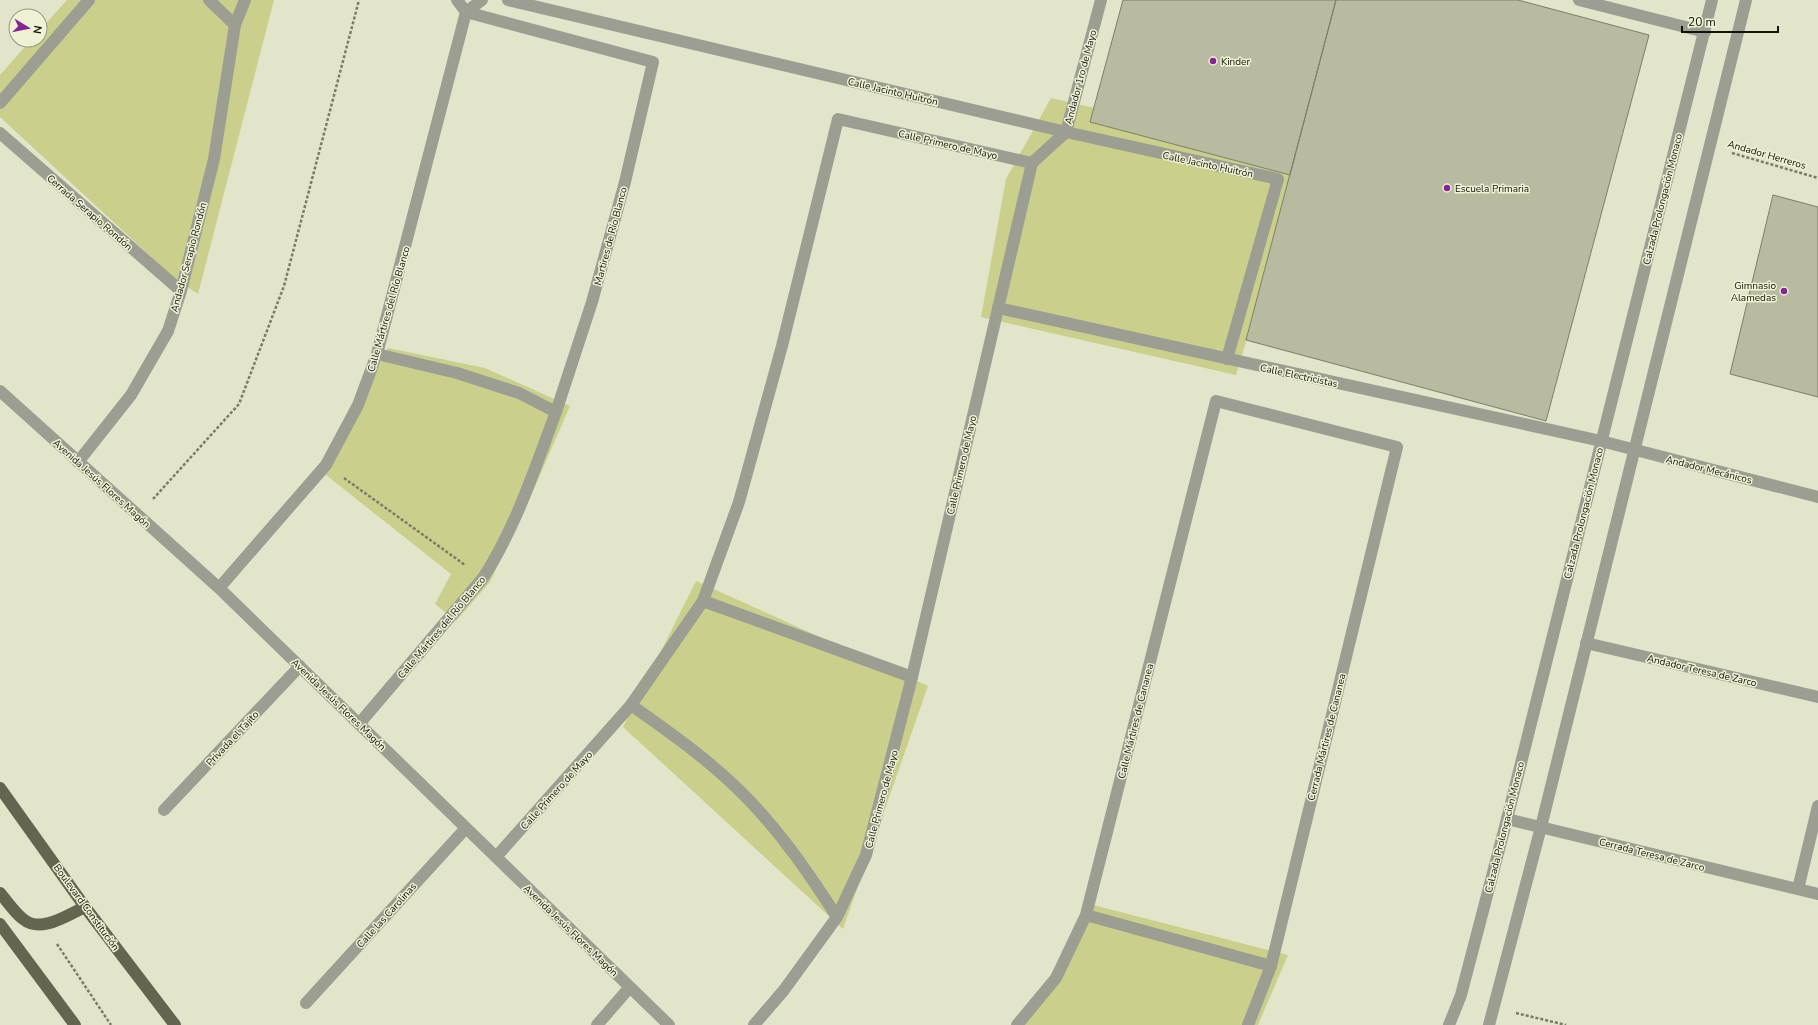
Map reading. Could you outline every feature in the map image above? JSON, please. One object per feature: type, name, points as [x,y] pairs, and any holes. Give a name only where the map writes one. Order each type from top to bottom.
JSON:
[{"type":"main road","name":"Boulevard Constitución","points":[[0,788],[86,907],[175,1025]]},
{"type":"main road","points":[[0,893],[23,919],[33,924],[44,925],[86,907]]},
{"type":"main road","points":[[0,924],[75,1025]]},
{"type":"street","points":[[0,103],[89,0]]},
{"type":"street","points":[[209,0],[235,25]]},
{"type":"street","name":"Andador Serapio Rondón","points":[[78,462],[131,395],[168,331],[181,291],[214,159],[235,25],[245,0]]},
{"type":"street","points":[[457,0],[466,12],[482,0]]},
{"type":"street","name":"Calle Jacinto Huitrón","points":[[508,0],[1066,132],[1278,179],[1228,359]]},
{"type":"street","name":"Andador 1ro de Mayo","points":[[1032,163],[1066,132],[1101,0]]},
{"type":"street","points":[[1579,0],[1705,32]]},
{"type":"street","name":"Calzada Prolongación Monaco","points":[[1450,1025],[1461,995],[1507,819],[1712,0]]},
{"type":"street","points":[[1489,1025],[1541,827],[1746,0]]},
{"type":"street","name":"Calle Mártires del Río Blanco","points":[[219,588],[326,465],[358,405],[377,354],[466,12]]},
{"type":"street","name":"Martires de Río Blanco","points":[[466,12],[653,62],[625,182],[592,302],[556,412]]},
{"type":"street","name":"Calle Primero de Mayo","points":[[496,857],[632,705],[703,601],[739,502],[782,346],[838,119],[1032,163],[912,677],[866,855],[837,917],[784,990],[754,1025]]},
{"type":"street","name":"Cerrada Serapio Rondón","points":[[0,133],[181,291]]},
{"type":"street","name":"Calle Electricistas","points":[[998,308],[1601,441]]},
{"type":"street","points":[[377,354],[458,373],[519,393],[556,412]]},
{"type":"street","name":"Avenida Jesús Flores Magón","points":[[0,391],[219,588],[669,1025]]},
{"type":"street","name":"Calle Mártires de Cananea","points":[[1017,1025],[1056,978],[1086,915],[1216,401],[1396,447]]},
{"type":"street","name":"Calle Mártires del Río Blanco","points":[[359,724],[483,578],[494,561],[523,501],[556,412]]},
{"type":"street","name":"Andador Mecánicos","points":[[1601,441],[1818,497]]},
{"type":"street","name":"Cerrada Mártires de Cananea","points":[[1248,1025],[1271,966],[1396,447]]},
{"type":"street","points":[[703,601],[912,677]]},
{"type":"street","name":"Andador Teresa de Zarco","points":[[1586,642],[1818,697]]},
{"type":"street","name":"Privada el Tajito","points":[[164,810],[300,666]]},
{"type":"street","points":[[632,705],[692,748],[747,798],[796,855],[837,917]]},
{"type":"street","points":[[1798,889],[1818,806]]},
{"type":"street","name":"Cerrada Teresa de Zarco","points":[[1507,819],[1818,894]]},
{"type":"street","name":"Calle las Carolinas","points":[[306,1003],[466,828]]},
{"type":"street","points":[[1086,915],[1271,966]]},
{"type":"street","points":[[597,1025],[630,987]]},
{"type":"path","points":[[138,515],[239,404],[284,286],[359,0]]},
{"type":"path","name":"Andador Herreros","points":[[1711,146],[1818,178]]},
{"type":"path","points":[[326,465],[483,578]]},
{"type":"path","points":[[1494,1008],[1566,1025]]},
{"type":"green space","points":[[67,0],[274,0],[198,294],[175,279],[0,117],[0,75],[24,48],[48,48],[48,21]]},
{"type":"green space","points":[[1051,98],[1302,156],[1236,375],[981,317],[1006,179]]},
{"type":"green space","points":[[388,348],[485,368],[570,406],[530,498],[490,582],[456,621],[435,604],[451,574],[326,475]]},
{"type":"green space","points":[[696,581],[928,686],[843,929],[623,727]]},
{"type":"green space","points":[[1093,905],[1288,955],[1258,1025],[1024,1025],[1061,981]]},
{"type":"building","name":"Kinder","points":[[1123,0],[1336,0],[1290,175],[1090,122]]},
{"type":"building","name":"Escuela Primaria","points":[[1336,0],[1518,0],[1649,35],[1546,421],[1246,340]]},
{"type":"building","name":"Gimnasio Alamedas","points":[[1773,195],[1818,207],[1818,397],[1730,374]]},
{"type":"place","name":"Kinder","points":[[1213,61]]},
{"type":"place","name":"Escuela Primaria","points":[[1447,188]]},
{"type":"place","name":"Gimnasio Alamedas","points":[[1784,291]]}]
